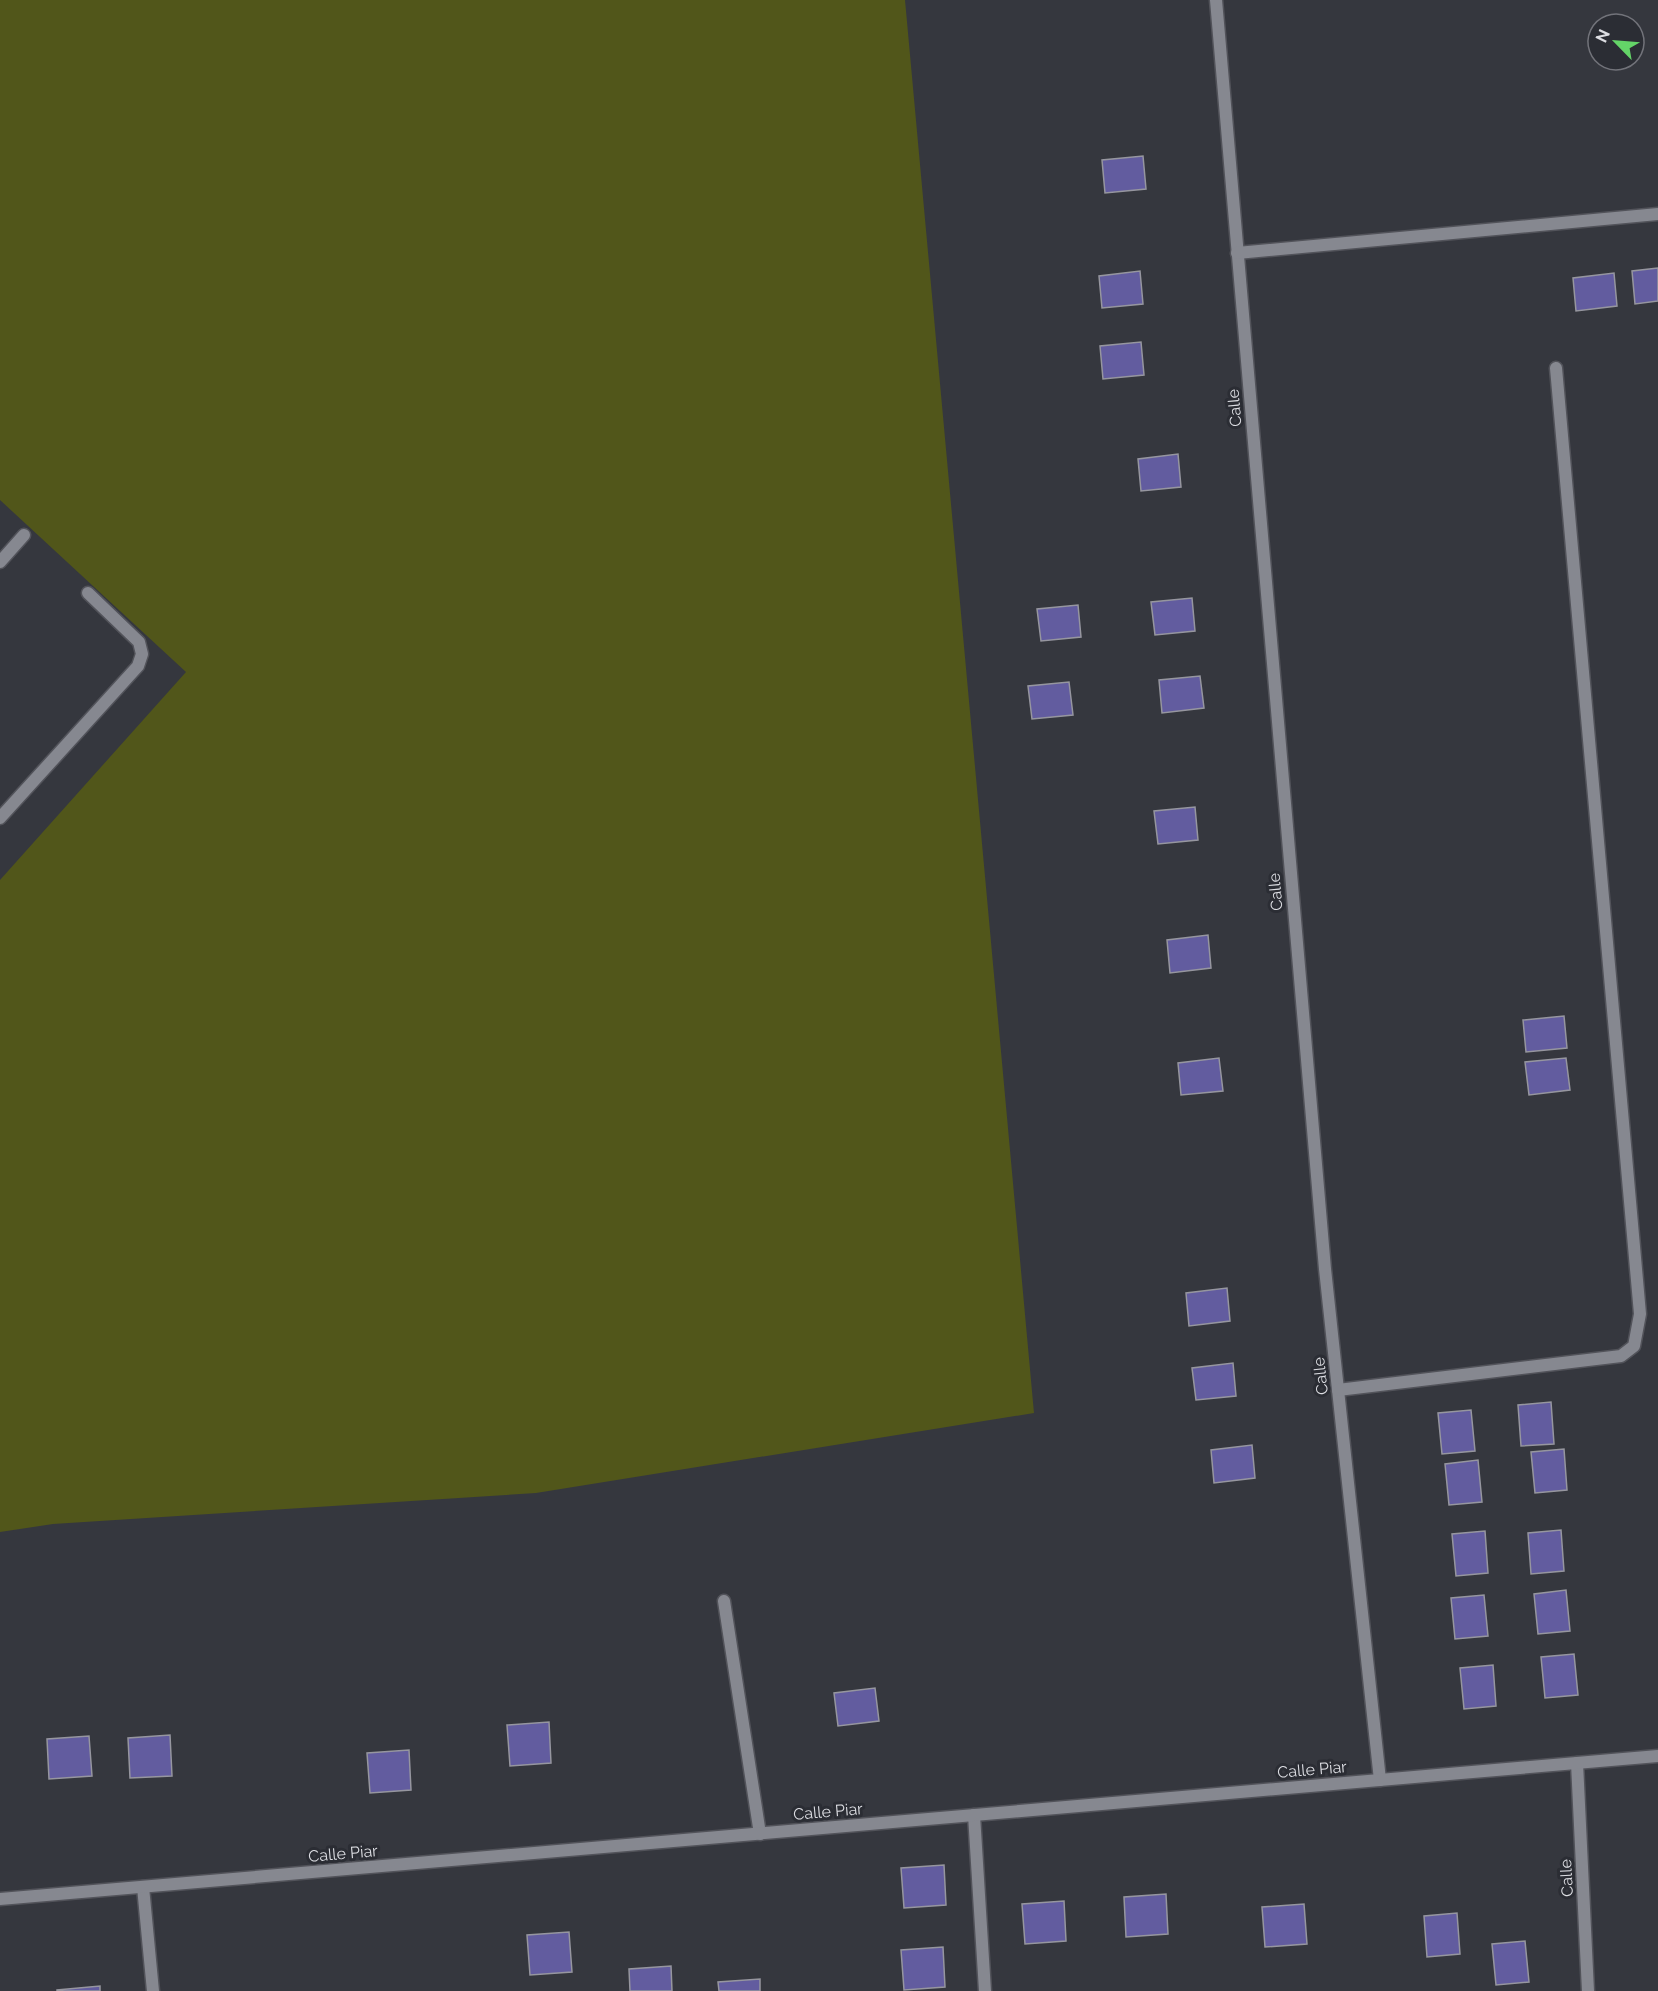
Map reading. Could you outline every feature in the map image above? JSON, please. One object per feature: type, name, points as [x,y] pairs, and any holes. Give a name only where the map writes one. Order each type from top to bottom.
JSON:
[{"type":"street","name":"Calle","points":[[1216,0],[1325,1269],[1380,1780]]},
{"type":"street","points":[[1237,254],[1658,214]]},
{"type":"street","points":[[1338,1390],[1621,1356],[1634,1346],[1640,1314],[1556,368]]},
{"type":"street","points":[[0,562],[24,535]]},
{"type":"street","points":[[0,818],[138,666],[142,654],[139,642],[88,593]]},
{"type":"street","points":[[724,1601],[760,1834]]},
{"type":"street","name":"Calle Piar","points":[[0,1899],[1658,1756]]},
{"type":"street","name":"Calle","points":[[1577,1763],[1588,1991]]},
{"type":"street","points":[[974,1815],[985,1991]]},
{"type":"street","points":[[143,1887],[153,1991]]},
{"type":"green space","points":[[0,0],[905,0],[1034,1413],[536,1493],[53,1524],[0,1532],[0,880],[186,672],[0,500]]},
{"type":"building","points":[[1143,156],[1146,189],[1105,193],[1102,160]]},
{"type":"building","points":[[1658,268],[1658,301],[1635,304],[1632,271]]},
{"type":"building","points":[[1140,271],[1143,304],[1102,308],[1099,276]]},
{"type":"building","points":[[1614,273],[1617,306],[1576,311],[1573,278]]},
{"type":"building","points":[[1141,342],[1144,375],[1103,379],[1100,346]]},
{"type":"building","points":[[1178,454],[1181,487],[1141,491],[1138,459]]},
{"type":"building","points":[[1192,598],[1195,631],[1155,635],[1151,602]]},
{"type":"building","points":[[1078,605],[1081,637],[1041,641],[1037,609]]},
{"type":"building","points":[[1200,676],[1204,708],[1162,713],[1159,680]]},
{"type":"building","points":[[1069,682],[1073,715],[1032,719],[1028,686]]},
{"type":"building","points":[[1195,807],[1198,840],[1158,844],[1154,811]]},
{"type":"building","points":[[1208,935],[1211,968],[1170,973],[1167,940]]},
{"type":"building","points":[[1564,1016],[1567,1048],[1526,1052],[1523,1020]]},
{"type":"building","points":[[1219,1058],[1223,1091],[1181,1095],[1178,1063]]},
{"type":"building","points":[[1566,1058],[1570,1090],[1529,1095],[1525,1062]]},
{"type":"building","points":[[1227,1288],[1230,1321],[1189,1326],[1186,1293]]},
{"type":"building","points":[[1233,1363],[1236,1396],[1196,1400],[1192,1368]]},
{"type":"building","points":[[1551,1402],[1554,1444],[1521,1446],[1518,1405]]},
{"type":"building","points":[[1471,1410],[1475,1451],[1442,1454],[1438,1413]]},
{"type":"building","points":[[1252,1445],[1255,1478],[1214,1483],[1211,1450]]},
{"type":"building","points":[[1564,1449],[1567,1490],[1535,1493],[1531,1452]]},
{"type":"building","points":[[1478,1460],[1482,1502],[1449,1505],[1445,1464]]},
{"type":"building","points":[[1561,1530],[1564,1571],[1531,1574],[1528,1533]]},
{"type":"building","points":[[1485,1531],[1488,1573],[1456,1576],[1452,1534]]},
{"type":"building","points":[[1566,1590],[1570,1631],[1538,1634],[1534,1594]]},
{"type":"building","points":[[1484,1595],[1488,1636],[1455,1639],[1451,1598]]},
{"type":"building","points":[[1574,1654],[1578,1695],[1545,1698],[1541,1657]]},
{"type":"building","points":[[1493,1665],[1496,1706],[1464,1709],[1460,1668]]},
{"type":"building","points":[[875,1688],[879,1721],[838,1726],[834,1693]]},
{"type":"building","points":[[549,1722],[551,1763],[510,1766],[507,1725]]},
{"type":"building","points":[[170,1735],[172,1776],[130,1778],[128,1738]]},
{"type":"building","points":[[89,1736],[92,1776],[49,1779],[47,1739]]},
{"type":"building","points":[[409,1750],[411,1790],[370,1793],[367,1753]]},
{"type":"building","points":[[944,1865],[946,1905],[904,1908],[901,1868]]},
{"type":"building","points":[[1166,1894],[1168,1934],[1126,1937],[1124,1897]]},
{"type":"building","points":[[1064,1901],[1066,1941],[1025,1944],[1022,1904]]},
{"type":"building","points":[[1304,1904],[1307,1944],[1265,1947],[1262,1907]]},
{"type":"building","points":[[1457,1913],[1460,1954],[1427,1957],[1424,1916]]},
{"type":"building","points":[[569,1932],[572,1972],[530,1975],[527,1935]]},
{"type":"building","points":[[1525,1941],[1529,1982],[1496,1985],[1492,1944]]},
{"type":"building","points":[[943,1947],[945,1987],[904,1990],[901,1950]]},
{"type":"building","points":[[671,1966],[672,1991],[630,1991],[629,1969]]},
{"type":"building","points":[[760,1979],[760,1991],[719,1991],[718,1982]]},
{"type":"building","points":[[100,1986],[100,1991],[57,1991],[57,1990]]}]
